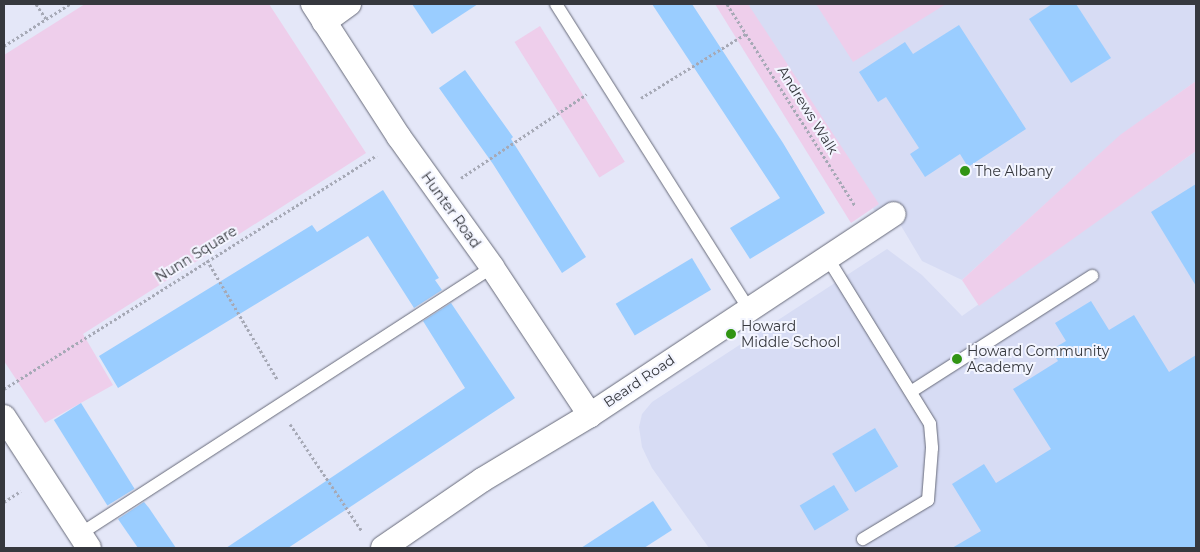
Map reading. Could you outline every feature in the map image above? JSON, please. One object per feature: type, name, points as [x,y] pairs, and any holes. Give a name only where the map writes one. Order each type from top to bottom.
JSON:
[{"type":"street","points":[[319,13],[349,4]]},
{"type":"street","name":"Hunter Road","points":[[319,13],[399,137],[492,267],[590,415]]},
{"type":"street","name":"Beard Road","points":[[376,544],[590,415],[749,308],[894,214]]},
{"type":"street","points":[[4,417],[84,541]]},
{"type":"lane","points":[[556,4],[749,308]]},
{"type":"lane","points":[[827,257],[912,391],[930,424],[932,458],[928,500],[864,539]]},
{"type":"lane","points":[[84,541],[283,402],[492,267]]},
{"type":"lane","points":[[912,391],[1092,276]]},
{"type":"path","points":[[36,4],[46,19]]},
{"type":"path","points":[[4,46],[70,4]]},
{"type":"path","name":"Andrews Walk","points":[[727,4],[870,229]]},
{"type":"path","points":[[624,109],[747,33]]},
{"type":"path","points":[[439,193],[606,82]]},
{"type":"path","name":"Nunn Square","points":[[4,388],[379,154],[399,137]]},
{"type":"path","points":[[207,260],[283,402],[376,544]]},
{"type":"shaded area","points":[[85,4],[269,4],[366,153],[83,334],[113,385],[45,423],[4,361],[4,55]]},
{"type":"shaded area","points":[[715,4],[748,4],[879,204],[851,223]]},
{"type":"shaded area","name":"The Albany","points":[[744,4],[1196,4],[1196,81],[1120,136],[962,280],[922,261],[894,214],[876,213]]},
{"type":"shaded area","points":[[816,4],[946,4],[853,62]]},
{"type":"shaded area","points":[[540,26],[625,162],[599,178],[515,42]]},
{"type":"shaded area","points":[[1196,81],[1196,151],[979,306],[962,280],[1120,135]]},
{"type":"shaded area","name":"Howard Community Academy","points":[[1196,151],[1196,548],[709,548],[652,468],[642,447],[639,427],[642,414],[652,402],[887,249],[922,275],[962,316]]},
{"type":"building","points":[[412,4],[478,4],[432,34]]},
{"type":"building","points":[[652,4],[692,4],[783,143],[825,213],[750,259],[730,228],[780,198]]},
{"type":"building","points":[[1052,4],[1076,4],[1111,58],[1071,83],[1029,19]]},
{"type":"building","points":[[959,25],[1026,129],[968,167],[960,154],[925,177],[910,154],[919,148],[886,97],[878,102],[859,72],[905,42],[913,54]]},
{"type":"building","points":[[465,70],[513,137],[511,139],[586,257],[562,273],[493,164],[439,88]]},
{"type":"building","points":[[1196,184],[1196,286],[1151,212]]},
{"type":"building","points":[[383,190],[439,278],[435,280],[442,290],[414,308],[368,236],[118,388],[99,356],[312,225],[317,232]]},
{"type":"building","points":[[692,258],[711,290],[635,336],[616,304]]},
{"type":"building","points":[[1091,301],[1109,330],[1134,315],[1169,372],[1196,355],[1196,548],[952,548],[981,531],[952,484],[984,464],[996,483],[1051,449],[1013,389],[1058,361],[1051,350],[1066,341],[1055,323]]},
{"type":"building","points":[[451,303],[515,398],[288,548],[226,548],[465,388],[423,321]]},
{"type":"building","points":[[81,403],[135,489],[107,506],[54,420]]},
{"type":"building","points":[[875,428],[898,467],[855,492],[832,454]]},
{"type":"building","points":[[834,485],[849,510],[815,530],[800,506]]},
{"type":"building","points":[[653,501],[672,530],[644,548],[581,548]]},
{"type":"building","points":[[144,502],[176,548],[138,548],[118,519]]},
{"type":"place","name":"The Albany","points":[[965,171]]},
{"type":"place","name":"Howard Middle School","points":[[731,334]]},
{"type":"place","name":"Howard Community Academy","points":[[957,359]]}]
